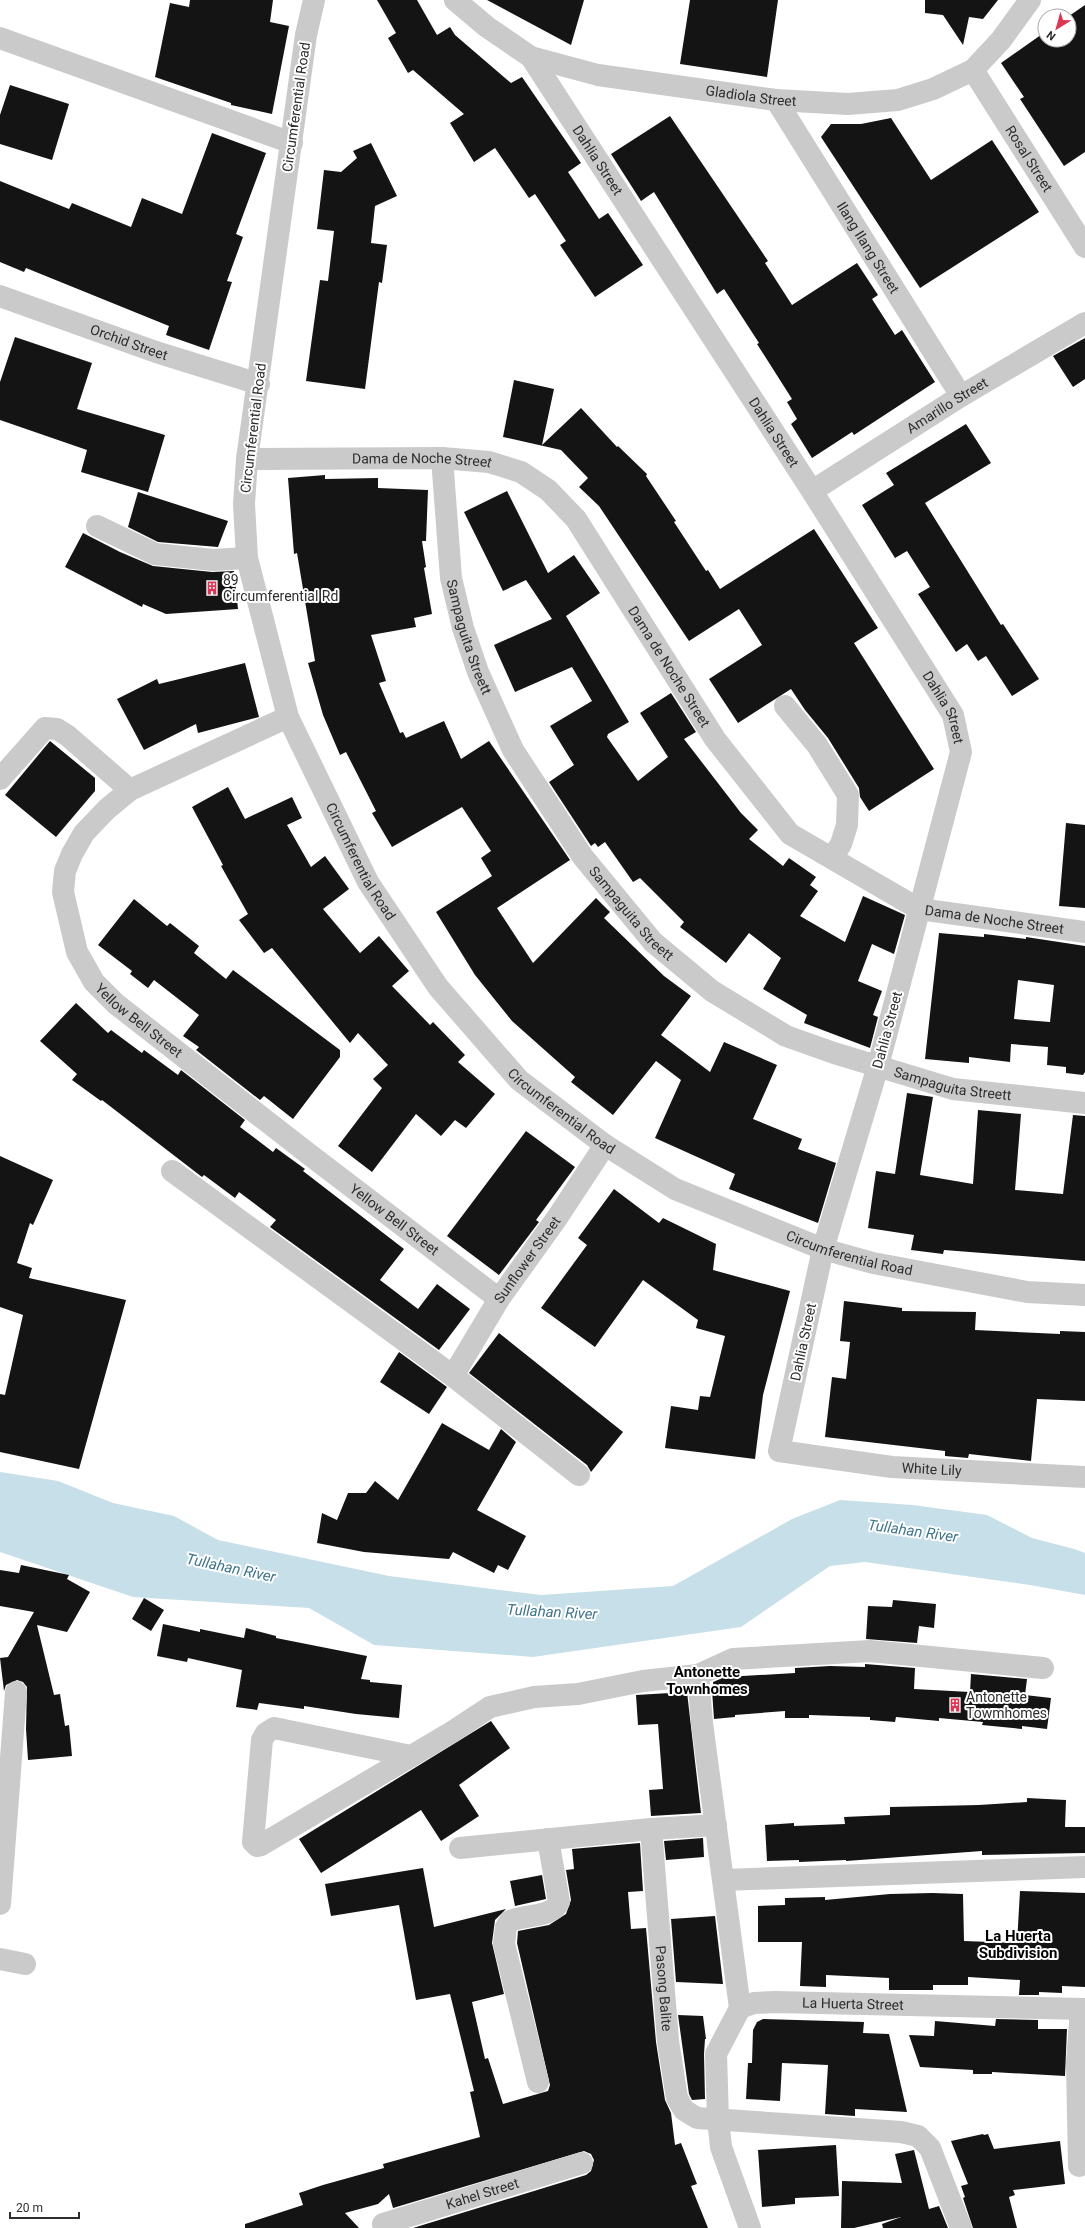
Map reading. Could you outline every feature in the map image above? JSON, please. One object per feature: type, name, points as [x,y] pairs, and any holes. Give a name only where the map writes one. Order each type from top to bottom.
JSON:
[{"type":"street","name":"Circumferential Road","points":[[314,0],[306,35],[258,384],[246,459],[244,504],[247,558],[288,717],[368,882],[438,987],[519,1080],[604,1146],[675,1189],[823,1249],[873,1263],[1027,1292],[1085,1295]]},
{"type":"street","name":"Gladiola Street","points":[[455,0],[486,27],[531,57],[598,75],[776,100],[848,104],[898,100],[933,89],[972,70],[1001,40],[1030,0]]},
{"type":"street","points":[[0,38],[292,143]]},
{"type":"street","name":"Dahlia Street","points":[[531,57],[812,491],[953,715],[961,752],[878,1066],[823,1249],[779,1451]]},
{"type":"street","name":"Rosal Street","points":[[972,70],[1085,247]]},
{"type":"street","name":"Ilang Ilang Street","points":[[776,100],[961,396]]},
{"type":"street","name":"Orchid Street","points":[[0,296],[156,352],[258,384]]},
{"type":"street","name":"Amarillo Street","points":[[812,491],[961,396],[1085,323]]},
{"type":"street","name":"Dama de Noche Street","points":[[246,459],[442,458],[489,462],[521,472],[548,490],[576,519],[715,739],[790,834],[919,908],[1085,932]]},
{"type":"street","name":"Sampaguita Streett","points":[[442,458],[451,578],[463,628],[478,672],[513,750],[583,857],[653,942],[712,991],[786,1036],[953,1089],[1085,1103]]},
{"type":"street","points":[[97,526],[155,554],[213,560],[247,558]]},
{"type":"street","points":[[785,706],[817,746],[848,795],[847,824],[841,844],[832,858]]},
{"type":"street","name":"Yellow Bell Street","points":[[288,717],[130,790],[106,809],[84,833],[72,854],[65,871],[63,892],[77,952],[94,982],[116,1004],[297,1146],[499,1299]]},
{"type":"street","points":[[0,779],[45,728],[57,729],[68,736],[130,790]]},
{"type":"street","name":"Sunflower Street","points":[[453,1376],[499,1299],[557,1218],[604,1146]]},
{"type":"street","points":[[172,1171],[453,1376],[579,1475]]},
{"type":"street","name":"White Lily","points":[[779,1451],[892,1467],[1085,1477]]},
{"type":"street","points":[[411,1756],[274,1728],[266,1732],[262,1740],[253,1842],[257,1846],[261,1845],[411,1756],[490,1707],[534,1697],[578,1694],[643,1682],[698,1675],[733,1660],[870,1651],[1043,1668]]},
{"type":"street","points":[[698,1675],[740,2008],[716,2054],[718,2119],[721,2147],[750,2228]]},
{"type":"street","points":[[0,1904],[6,1735],[16,1692]]},
{"type":"street","points":[[460,1848],[651,1829],[716,1825]]},
{"type":"street","name":"Pasong Balite","points":[[651,1829],[668,2041],[677,2098],[684,2110],[696,2118],[901,2132],[918,2136],[930,2148],[961,2228]]},
{"type":"street","points":[[538,2082],[504,1944],[506,1927],[510,1921],[549,1912],[557,1906],[559,1902],[548,1839]]},
{"type":"street","points":[[724,1880],[1085,1867]]},
{"type":"street","points":[[0,1959],[25,1964]]},
{"type":"street","name":"La Huerta Street","points":[[740,2008],[754,2003],[775,2002],[1083,2009]]},
{"type":"street","points":[[1079,2166],[1077,2063],[1083,2009]]},
{"type":"street","name":"Kahel Street","points":[[383,2226],[582,2163]]},
{"type":"water","name":"Tullahan River","points":[[0,1472],[58,1481],[113,1503],[174,1516],[218,1540],[389,1576],[541,1595],[673,1586],[792,1519],[840,1500],[913,1505],[987,1515],[1032,1538],[1085,1553],[1085,1595],[1030,1585],[865,1562],[830,1566],[741,1627],[533,1657],[374,1645],[309,1608],[133,1597],[0,1552]]},
{"type":"building","points":[[190,0],[273,0],[270,22],[289,26],[272,114],[231,105],[231,103],[155,77],[170,3],[189,7]]},
{"type":"building","points":[[377,0],[417,0],[437,35],[450,27],[455,35],[511,83],[522,77],[581,163],[568,172],[599,219],[608,213],[643,265],[595,297],[560,245],[566,241],[535,194],[529,198],[495,148],[474,162],[450,123],[464,114],[413,70],[408,73],[388,38],[396,33]]},
{"type":"building","points":[[487,0],[584,0],[571,45]]},
{"type":"building","points":[[690,0],[778,0],[767,77],[680,64]]},
{"type":"building","points":[[925,0],[998,0],[983,19],[969,17],[963,45],[943,15],[925,13]]},
{"type":"building","points":[[1085,5],[1085,152],[1064,166],[1020,99],[1024,97],[1001,63],[1037,38],[1037,48],[1077,48],[1077,10]]},
{"type":"building","points":[[10,85],[69,104],[52,160],[0,144],[0,115]]},
{"type":"building","points":[[670,116],[768,261],[765,263],[792,305],[857,263],[878,295],[872,299],[895,335],[902,330],[935,382],[854,435],[852,432],[812,458],[791,424],[797,419],[787,402],[792,399],[757,344],[759,343],[724,289],[717,294],[654,192],[641,201],[611,154]]},
{"type":"building","points":[[891,118],[931,180],[992,140],[1039,212],[920,288],[821,137],[831,124],[861,124]]},
{"type":"building","points":[[212,133],[266,153],[236,234],[243,237],[227,281],[232,282],[209,350],[166,335],[169,326],[26,268],[24,272],[0,262],[0,181],[69,209],[72,203],[131,227],[142,198],[182,214]]},
{"type":"building","points":[[371,143],[397,196],[375,206],[371,243],[387,245],[382,283],[379,282],[365,389],[306,381],[320,280],[328,281],[334,231],[317,229],[324,170],[341,172],[357,158],[353,151]]},
{"type":"building","points":[[15,337],[92,363],[77,409],[165,435],[148,492],[81,472],[87,450],[0,420],[0,382]]},
{"type":"building","points":[[1085,338],[1085,379],[1073,387],[1053,356]]},
{"type":"building","points":[[514,380],[554,389],[542,445],[581,408],[617,447],[618,446],[647,474],[646,476],[676,521],[674,522],[706,571],[708,570],[720,589],[814,529],[878,628],[854,643],[934,769],[869,811],[860,797],[859,788],[828,738],[805,710],[791,689],[738,723],[709,679],[762,645],[739,609],[689,641],[599,506],[579,487],[588,478],[561,450],[503,437]]},
{"type":"building","points":[[966,424],[991,463],[925,503],[1001,625],[1003,624],[1039,679],[1012,696],[986,656],[978,661],[967,644],[956,652],[918,594],[930,587],[907,551],[895,558],[862,505],[894,485],[886,473]]},
{"type":"building","points":[[325,475],[325,479],[378,478],[378,488],[428,490],[426,541],[422,541],[426,567],[424,568],[432,614],[414,618],[416,627],[371,635],[386,681],[379,683],[400,733],[403,732],[406,738],[444,721],[461,759],[489,741],[570,860],[497,908],[533,963],[596,898],[610,912],[604,918],[664,976],[691,996],[661,1035],[710,1072],[724,1042],[777,1065],[753,1119],[802,1139],[798,1149],[836,1163],[818,1223],[729,1189],[735,1174],[655,1138],[681,1080],[656,1061],[613,1115],[571,1082],[575,1077],[512,1021],[475,975],[436,912],[492,876],[481,858],[491,851],[462,807],[392,847],[372,813],[376,811],[346,752],[340,755],[323,715],[308,663],[315,661],[297,553],[294,554],[288,478]]},
{"type":"building","points":[[507,491],[548,573],[574,555],[600,593],[566,616],[629,722],[608,734],[607,737],[638,781],[668,757],[640,713],[671,693],[696,732],[684,739],[741,813],[758,830],[749,839],[783,866],[789,858],[816,877],[810,885],[818,891],[800,916],[845,942],[863,896],[905,915],[894,954],[872,944],[858,981],[882,991],[873,1015],[878,1017],[870,1048],[804,1023],[807,1015],[763,989],[781,958],[749,933],[726,963],[680,927],[684,922],[640,878],[633,882],[605,842],[598,847],[595,843],[591,846],[549,782],[574,765],[550,726],[592,701],[572,667],[515,692],[494,645],[552,619],[526,580],[503,591],[464,512]]},
{"type":"building","points":[[138,492],[228,521],[218,547],[158,542],[128,527]]},
{"type":"building","points":[[83,533],[120,552],[153,566],[212,572],[234,571],[238,609],[166,614],[143,604],[142,607],[65,567]]},
{"type":"building","points":[[245,663],[259,717],[198,733],[196,724],[144,750],[117,699],[157,679],[159,684]]},
{"type":"building","points":[[50,741],[95,778],[95,791],[56,837],[5,795]]},
{"type":"building","points":[[228,787],[245,819],[292,797],[302,818],[287,825],[311,867],[325,856],[349,889],[323,909],[360,953],[379,936],[409,971],[392,986],[430,1025],[433,1022],[465,1055],[458,1062],[495,1094],[466,1128],[455,1120],[441,1136],[416,1114],[372,1172],[338,1146],[382,1088],[373,1079],[388,1065],[358,1033],[350,1043],[272,948],[264,953],[239,920],[248,914],[221,866],[223,865],[192,807]]},
{"type":"building","points":[[1066,823],[1085,825],[1085,908],[1059,906]]},
{"type":"building","points":[[134,899],[167,926],[170,923],[199,946],[194,953],[226,979],[233,970],[340,1050],[340,1057],[293,1119],[264,1096],[260,1100],[196,1050],[199,1047],[183,1036],[199,1015],[154,980],[148,988],[130,974],[132,971],[98,945]]},
{"type":"building","points":[[939,933],[984,937],[984,934],[1026,939],[1026,937],[1085,946],[1085,1072],[1083,1075],[1066,1073],[1066,1067],[1047,1065],[1048,1047],[1011,1044],[1010,1062],[969,1057],[969,1063],[925,1059]],"holes":[[[1018,980],[1054,985],[1050,1022],[1014,1019]]]},
{"type":"building","points":[[76,1003],[108,1033],[111,1030],[142,1053],[144,1050],[178,1075],[181,1070],[245,1120],[240,1127],[273,1152],[276,1148],[305,1169],[303,1171],[404,1249],[380,1280],[418,1309],[437,1284],[470,1309],[439,1350],[270,1227],[276,1220],[239,1192],[235,1198],[204,1175],[202,1177],[102,1100],[101,1101],[72,1080],[77,1074],[40,1041]]},
{"type":"building","points":[[907,1093],[933,1097],[920,1175],[973,1184],[978,1110],[1021,1114],[1015,1190],[1063,1194],[1073,1115],[1085,1116],[1085,1261],[944,1250],[943,1254],[911,1250],[914,1235],[868,1228],[876,1171],[895,1174]]},
{"type":"building","points":[[526,1131],[575,1167],[536,1220],[539,1222],[499,1275],[447,1236]]},
{"type":"building","points":[[0,1156],[53,1180],[33,1225],[30,1223],[17,1263],[32,1268],[29,1278],[126,1300],[79,1469],[0,1452],[0,1394],[5,1395],[23,1315],[0,1307]]},
{"type":"building","points":[[614,1189],[659,1223],[663,1218],[716,1244],[713,1270],[790,1291],[763,1395],[755,1459],[665,1448],[671,1406],[698,1410],[700,1396],[710,1397],[725,1336],[696,1328],[698,1320],[643,1280],[595,1347],[541,1308],[587,1245],[578,1238]]},
{"type":"building","points":[[844,1301],[902,1308],[902,1311],[976,1312],[975,1330],[1060,1334],[1060,1331],[1085,1332],[1085,1401],[1037,1399],[1031,1461],[969,1454],[968,1458],[945,1456],[945,1451],[825,1437],[832,1377],[846,1379],[850,1342],[840,1341]]},
{"type":"building","points":[[499,1333],[623,1432],[591,1472],[587,1465],[469,1373]]},
{"type":"building","points":[[399,1352],[447,1387],[429,1414],[380,1382]]},
{"type":"building","points":[[442,1423],[489,1450],[501,1429],[516,1442],[477,1510],[526,1536],[508,1570],[498,1565],[494,1573],[453,1552],[449,1559],[364,1552],[317,1543],[322,1513],[337,1520],[348,1493],[366,1493],[375,1481],[398,1500]]},
{"type":"building","points":[[21,1565],[69,1575],[67,1579],[90,1592],[67,1632],[37,1625],[54,1695],[60,1694],[65,1726],[69,1725],[72,1756],[28,1760],[26,1729],[27,1687],[23,1682],[17,1680],[6,1685],[4,1691],[0,1658],[8,1657],[34,1612],[0,1606],[0,1570],[19,1573]]},
{"type":"building","points":[[144,1598],[164,1610],[151,1631],[132,1619]]},
{"type":"building","points":[[893,1600],[936,1604],[934,1628],[919,1626],[917,1643],[866,1639],[868,1606],[892,1607]]},
{"type":"building","points":[[163,1624],[200,1632],[200,1629],[244,1638],[246,1628],[276,1636],[276,1638],[367,1656],[361,1679],[370,1680],[370,1682],[402,1685],[399,1718],[356,1714],[304,1706],[304,1709],[259,1703],[257,1710],[236,1707],[242,1670],[188,1658],[187,1662],[157,1656]]},
{"type":"building","points":[[865,1664],[915,1668],[914,1689],[970,1692],[971,1674],[1027,1679],[1025,1695],[1051,1698],[1047,1729],[1022,1726],[1022,1729],[982,1725],[983,1722],[939,1718],[939,1721],[896,1717],[895,1722],[870,1720],[870,1717],[809,1715],[809,1718],[785,1718],[785,1711],[735,1715],[735,1717],[714,1719],[712,1690],[714,1690],[713,1682],[725,1677],[795,1673],[795,1668],[830,1666],[865,1667]]},
{"type":"building","points":[[687,1692],[701,1813],[651,1816],[649,1790],[663,1789],[658,1724],[638,1725],[636,1695]]},
{"type":"building","points":[[491,1721],[510,1748],[459,1785],[479,1816],[441,1841],[421,1810],[321,1873],[299,1839]]},
{"type":"building","points":[[1027,1798],[1066,1800],[1065,1827],[1085,1827],[1085,1853],[982,1855],[982,1851],[846,1861],[767,1861],[765,1825],[794,1823],[794,1826],[845,1824],[844,1817],[890,1815],[890,1807],[979,1805],[1027,1802]]},
{"type":"building","points":[[703,1838],[704,1857],[666,1860],[664,1841]]},
{"type":"building","points":[[640,1843],[643,1891],[628,1892],[631,1929],[646,1928],[656,2042],[665,2100],[671,2113],[675,2145],[681,2143],[697,2184],[691,2186],[708,2228],[413,2228],[586,2175],[591,2171],[594,2160],[591,2154],[584,2151],[393,2208],[389,2194],[378,2204],[345,2213],[359,2228],[245,2228],[245,2224],[303,2205],[299,2193],[384,2168],[383,2164],[480,2137],[470,2092],[474,2091],[450,1994],[416,2000],[399,1905],[331,1916],[325,1884],[423,1868],[434,1927],[506,1909],[495,1920],[492,1943],[504,1994],[472,2002],[485,2059],[488,2058],[503,2104],[548,2091],[550,2085],[517,1943],[518,1931],[549,1925],[566,1914],[571,1900],[566,1870],[574,1869],[572,1849]]},
{"type":"building","points":[[542,1875],[546,1899],[515,1906],[510,1881]]},
{"type":"building","points":[[1020,1891],[1085,1893],[1085,1987],[1062,1986],[1062,1993],[1039,1992],[1039,1995],[1019,1995],[1020,1980],[968,1977],[968,1985],[933,1985],[933,1990],[889,1990],[889,1978],[826,1975],[826,1987],[800,1986],[802,1942],[758,1942],[758,1906],[785,1905],[785,1898],[825,1897],[825,1900],[890,1894],[932,1893],[963,1894],[964,1941],[1017,1943]]},
{"type":"building","points":[[715,1916],[723,1984],[676,1982],[671,1919]]},
{"type":"building","points":[[678,2015],[703,2016],[706,2039],[704,2054],[705,2099],[692,2100],[689,2094]]},
{"type":"building","points":[[763,2019],[864,2022],[863,2033],[889,2034],[907,2112],[855,2109],[855,2116],[825,2114],[828,2065],[782,2063],[780,2101],[746,2099],[748,2063],[752,2063],[753,2030],[757,2022]]},
{"type":"building","points":[[996,2019],[1038,2020],[1038,2029],[1067,2029],[1065,2076],[992,2072],[992,2074],[973,2074],[973,2070],[920,2067],[909,2035],[934,2036],[935,2021],[995,2026]]},
{"type":"building","points":[[988,2134],[994,2149],[1060,2141],[1065,2184],[1013,2190],[1015,2195],[1009,2197],[1017,2228],[973,2228],[963,2198],[965,2197],[961,2186],[968,2184],[951,2141]]},
{"type":"building","points":[[836,2145],[839,2196],[795,2198],[795,2204],[762,2207],[758,2150]]},
{"type":"building","points":[[914,2150],[929,2209],[939,2206],[948,2228],[883,2228],[882,2224],[901,2217],[854,2228],[841,2228],[842,2181],[902,2183],[895,2154]]},
{"type":"place","name":"89 Circumferential Rd","points":[[212,588]]},
{"type":"place","name":"Antonette Towmhomes","points":[[955,1705]]},
{"type":"district","name":"Antonette Townhomes","points":[[707,1680]]},
{"type":"district","name":"La Huerta Subdivision","points":[[1018,1944]]}]
